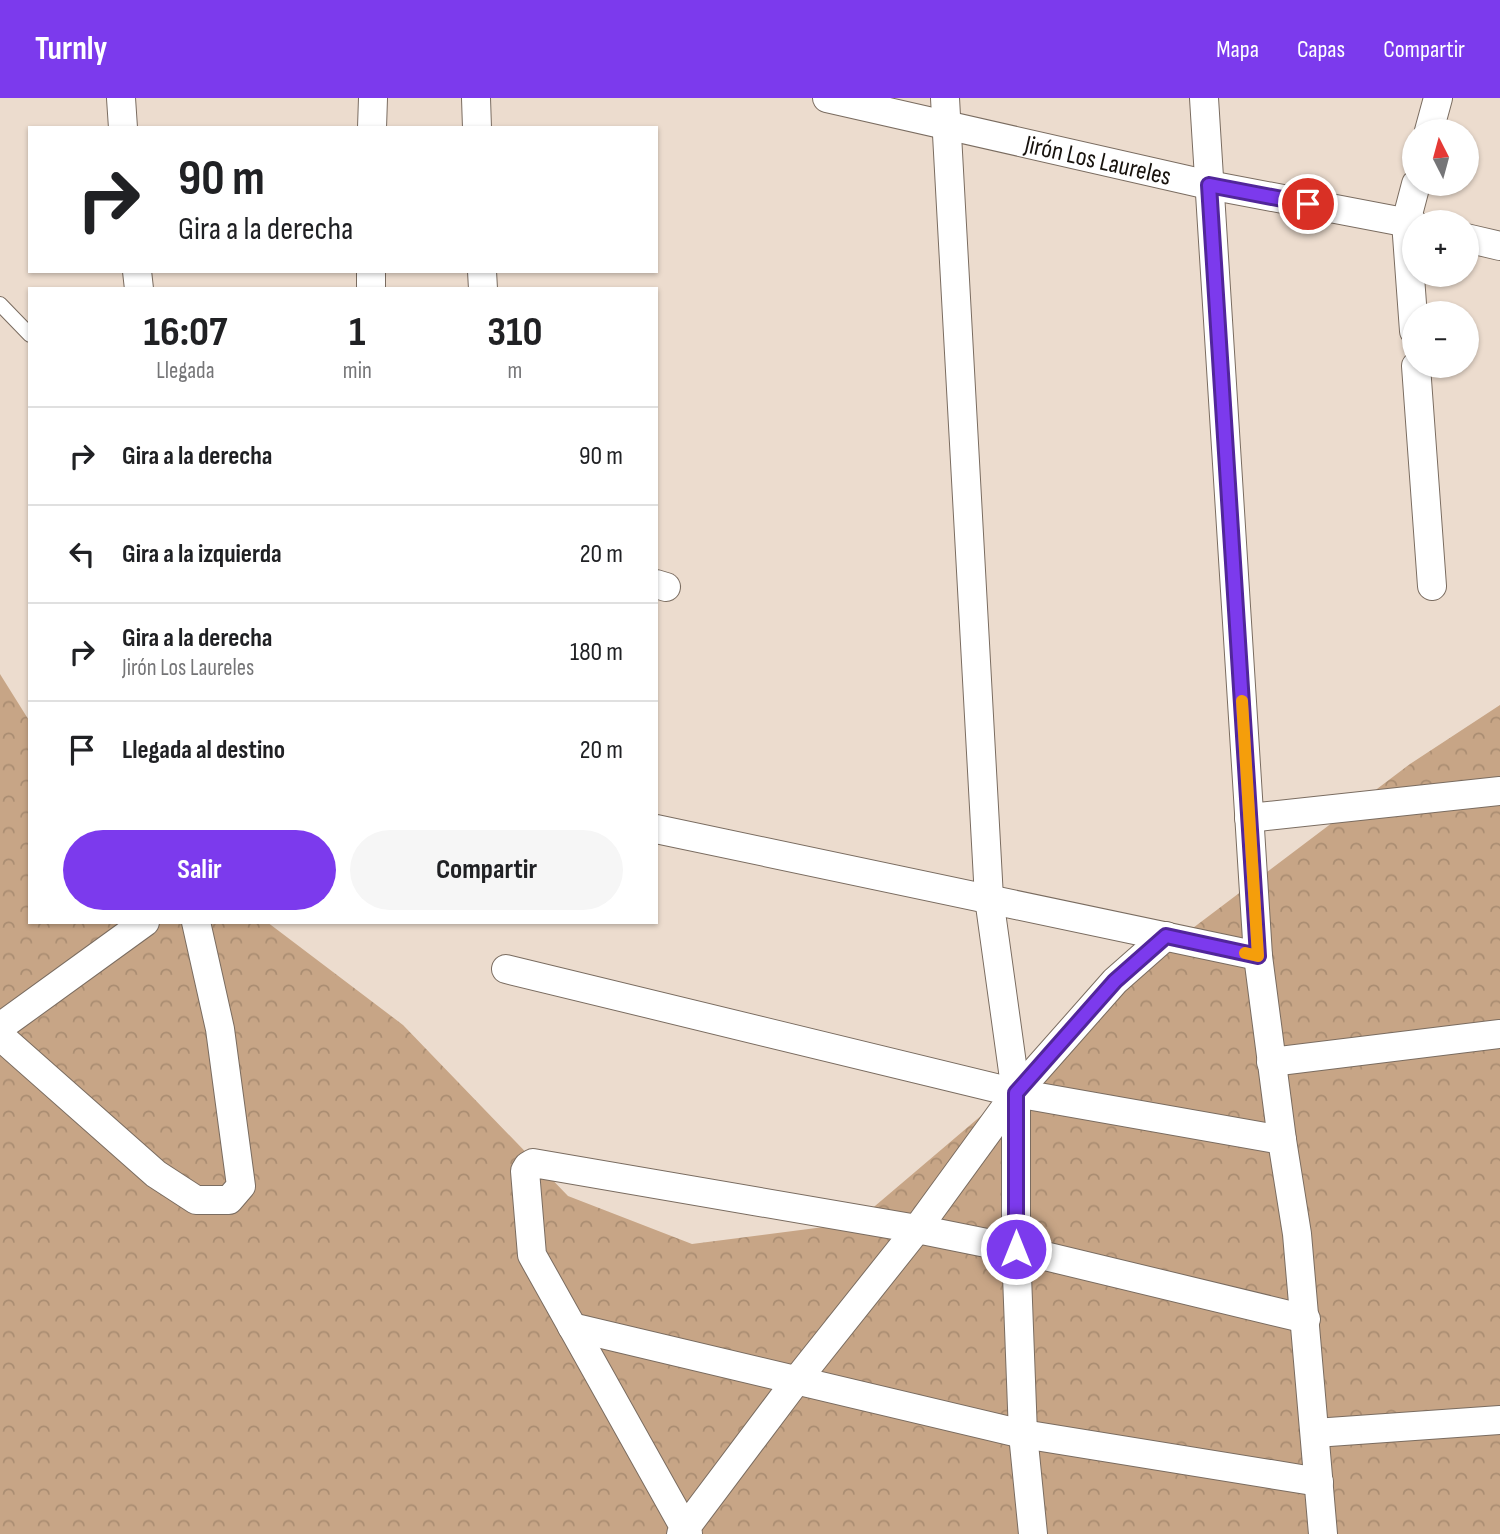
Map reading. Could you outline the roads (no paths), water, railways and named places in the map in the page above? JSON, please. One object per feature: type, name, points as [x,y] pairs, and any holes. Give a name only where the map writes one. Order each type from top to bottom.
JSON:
[{"type":"street","points":[[121,98],[123,126]]},
{"type":"street","points":[[372,126],[373,98]]},
{"type":"street","points":[[476,98],[477,126]]},
{"type":"street","name":"Jirón Los Laureles","points":[[827,98],[946,111],[1209,185],[1402,221]]},
{"type":"street","points":[[1205,98],[1258,956],[1297,1234],[1323,1534]]},
{"type":"street","points":[[1432,119],[1438,98]]},
{"type":"street","points":[[946,111],[989,898],[1016,1093],[1016,1249],[1023,1434],[1033,1534]]},
{"type":"street","points":[[1479,241],[1500,246]]},
{"type":"street","points":[[1417,378],[1432,586]]},
{"type":"street","points":[[1249,818],[1500,791]]},
{"type":"street","points":[[658,829],[1258,956]]},
{"type":"street","points":[[0,1027],[142,924]]},
{"type":"street","points":[[0,1037],[156,1174],[196,1200],[229,1200],[241,1186],[220,1030],[196,924]]},
{"type":"street","points":[[1166,936],[1115,981],[1016,1093],[917,1229],[796,1381],[685,1533],[532,1255],[525,1171],[533,1163],[917,1229],[1016,1249],[1306,1319]]},
{"type":"street","points":[[506,969],[1016,1093],[1282,1140]]},
{"type":"street","points":[[1271,1062],[1500,1034]]},
{"type":"street","points":[[572,1327],[1023,1434],[1319,1482]]},
{"type":"street","points":[[1315,1433],[1500,1420]]},
{"type":"lane","points":[[0,304],[28,332]]}]
